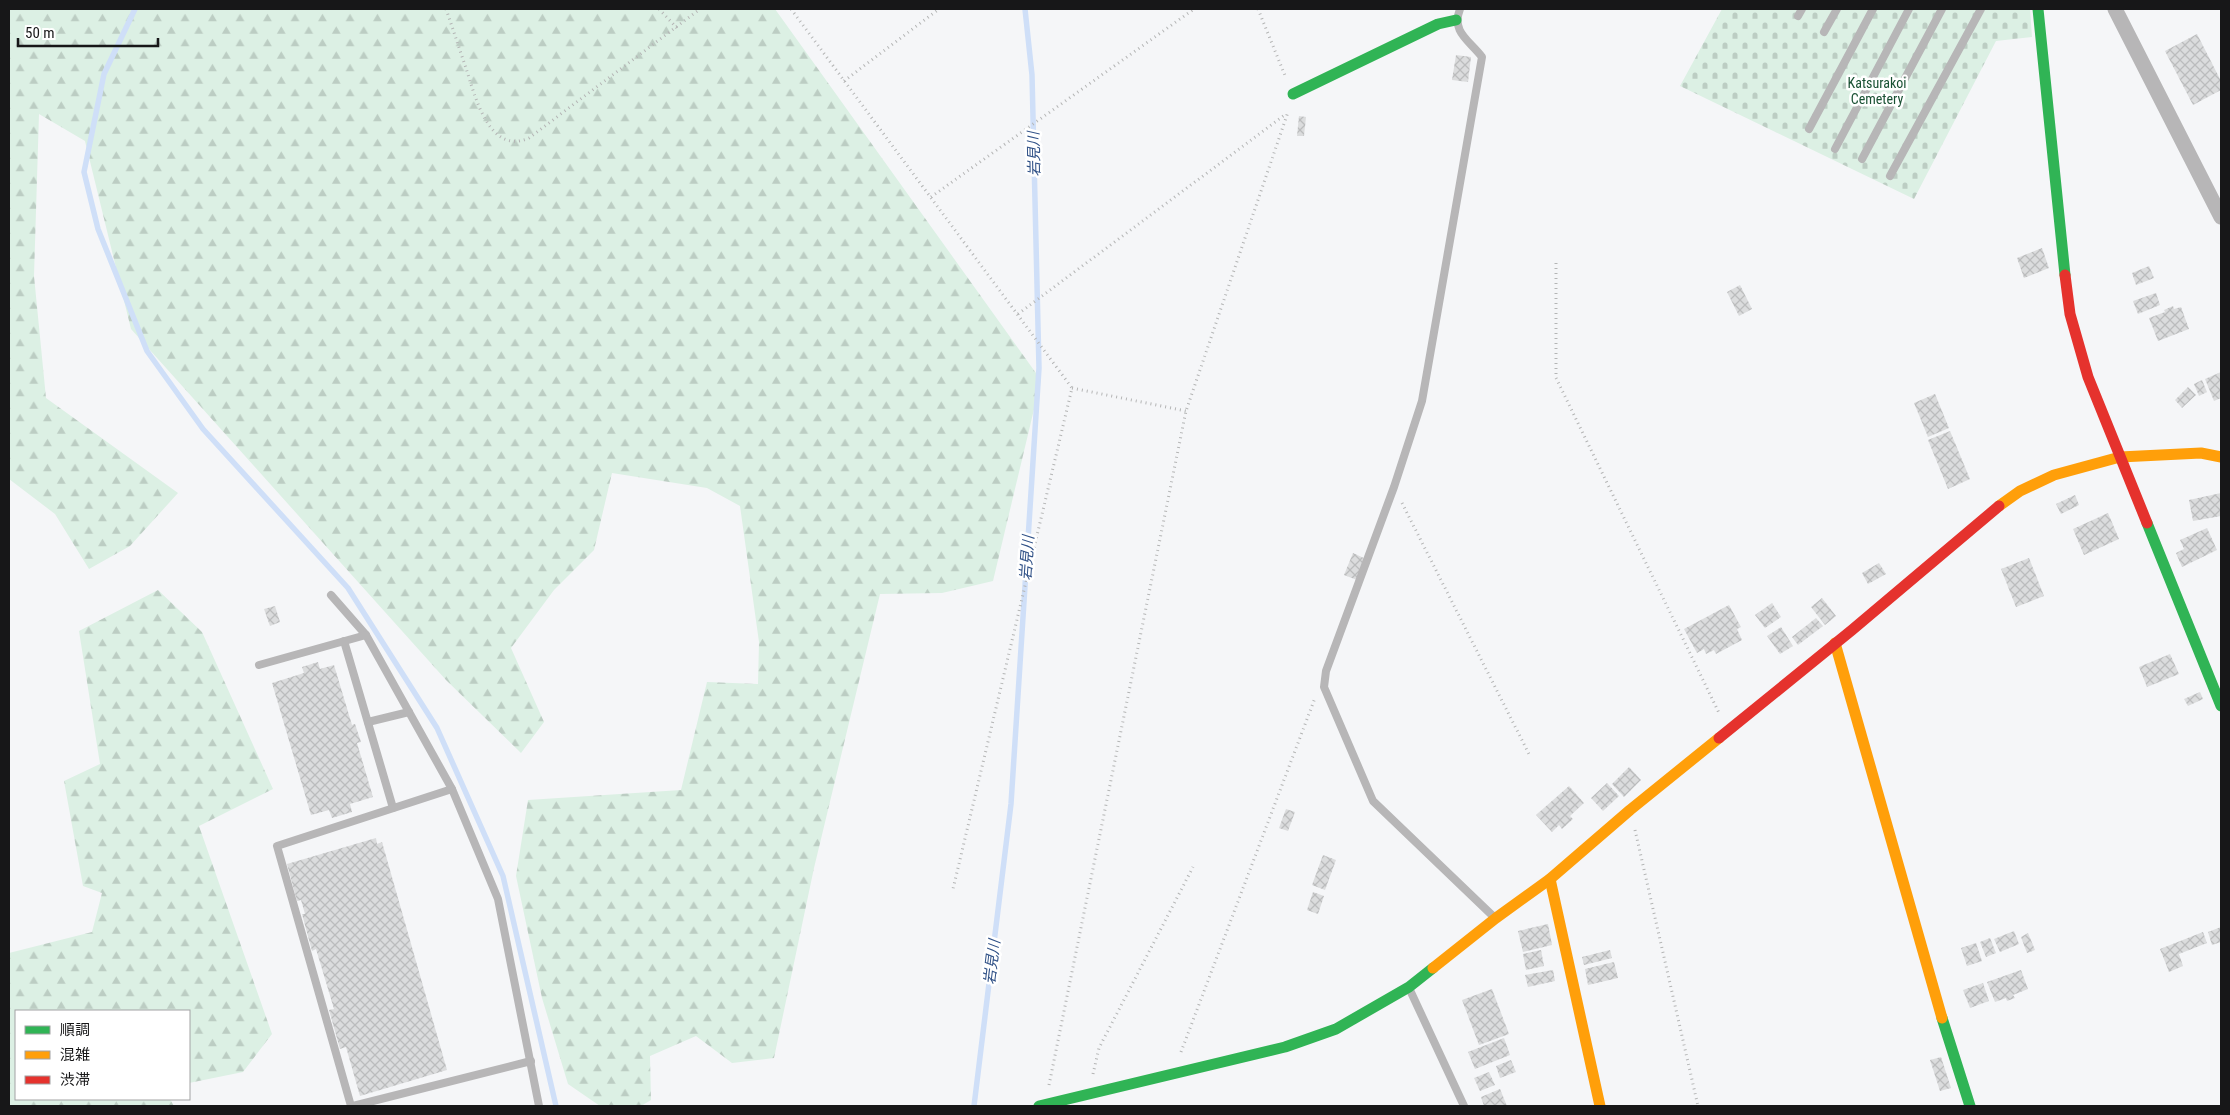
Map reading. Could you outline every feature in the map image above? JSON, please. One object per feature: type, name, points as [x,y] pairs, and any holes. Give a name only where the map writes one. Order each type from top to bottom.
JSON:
[{"type":"street","points":[[2038,9],[2059,230],[2070,314],[2088,377],[2221,706]]},
{"type":"street","points":[[2116,9],[2221,217]]},
{"type":"street","points":[[1293,94],[1458,14]]},
{"type":"street","points":[[1042,1106],[1285,1047],[1336,1029],[1409,988],[1496,918],[1550,879],[1630,810],[1835,643],[1994,510],[2020,491],[2054,475],[2120,457],[2201,453],[2221,457]]},
{"type":"street","points":[[1835,643],[1887,834],[1970,1106]]},
{"type":"street","points":[[1550,879],[1600,1106]]},
{"type":"lane","points":[[1824,32],[1837,9]]},
{"type":"lane","points":[[1809,129],[1873,9]]},
{"type":"lane","points":[[1835,149],[1909,9]]},
{"type":"lane","points":[[1862,159],[1942,9]]},
{"type":"lane","points":[[1890,176],[1980,9]]},
{"type":"lane","points":[[1458,14],[1459,31],[1482,58],[1422,401],[1394,487],[1326,671],[1324,687],[1373,801],[1496,918]]},
{"type":"lane","points":[[332,595],[366,635],[452,789],[498,899],[539,1106]]},
{"type":"lane","points":[[259,665],[366,635]]},
{"type":"lane","points":[[344,641],[393,808]]},
{"type":"lane","points":[[368,722],[409,712]]},
{"type":"lane","points":[[452,789],[277,846],[352,1106],[531,1060]]},
{"type":"lane","points":[[1409,988],[1464,1106]]},
{"type":"path","points":[[446,9],[482,116],[500,136],[510,142],[519,142],[529,138],[678,28],[700,9]]},
{"type":"path","points":[[658,9],[678,28]]},
{"type":"path","points":[[791,9],[1072,388],[1186,411]]},
{"type":"path","points":[[844,80],[939,9]]},
{"type":"path","points":[[930,197],[1194,9]]},
{"type":"path","points":[[1042,1106],[1186,411],[1293,94],[1258,9]]},
{"type":"path","points":[[1018,314],[1287,113]]},
{"type":"path","points":[[1556,263],[1556,378],[1728,731]]},
{"type":"path","points":[[954,889],[1072,388]]},
{"type":"path","points":[[1394,487],[1530,756]]},
{"type":"path","points":[[1173,1074],[1313,701],[1324,687]]},
{"type":"path","points":[[1630,810],[1698,1106]]},
{"type":"path","points":[[1089,1094],[1098,1048],[1193,867]]},
{"type":"green space","points":[[9,9],[775,9],[1041,380],[993,581],[942,593],[880,594],[814,868],[774,1058],[732,1063],[696,1036],[650,1056],[651,1100],[641,1106],[600,1106],[568,1084],[542,998],[516,876],[528,800],[681,790],[707,682],[758,684],[759,642],[740,506],[707,488],[612,473],[594,550],[554,590],[511,648],[544,722],[521,753],[446,680],[131,329],[85,141],[39,114],[34,276],[46,398],[178,493],[130,546],[89,569],[55,514],[9,479]]},
{"type":"green space","name":"Katsurakoi Cemetery","points":[[1722,9],[2030,9],[2032,37],[1996,41],[1914,199],[1680,86]]},
{"type":"green space","points":[[158,590],[202,632],[273,789],[199,826],[272,1034],[243,1072],[190,1083],[190,1010],[15,1010],[15,1100],[171,1100],[174,1106],[9,1106],[9,953],[92,932],[102,893],[83,886],[64,781],[100,764],[79,631]]},
{"type":"building","points":[[2197,34],[2221,81],[2221,90],[2193,105],[2165,51]]},
{"type":"building","points":[[1456,55],[1471,57],[1468,82],[1452,80]]},
{"type":"building","points":[[1299,116],[1306,117],[1304,136],[1297,136]]},
{"type":"building","points":[[2042,248],[2049,268],[2024,278],[2017,258]]},
{"type":"building","points":[[2149,266],[2154,278],[2136,285],[2132,273]]},
{"type":"building","points":[[1740,285],[1752,309],[1739,316],[1727,292]]},
{"type":"building","points":[[2156,293],[2160,305],[2138,314],[2133,301]]},
{"type":"building","points":[[2173,306],[2174,309],[2181,307],[2189,329],[2158,341],[2149,318],[2165,312],[2164,310]]},
{"type":"building","points":[[2221,372],[2221,398],[2214,401],[2205,379]]},
{"type":"building","points":[[2202,380],[2207,392],[2199,396],[2194,384]]},
{"type":"building","points":[[2188,387],[2196,395],[2182,408],[2175,400]]},
{"type":"building","points":[[1935,394],[1949,428],[1928,437],[1914,403]]},
{"type":"building","points":[[1950,431],[1970,479],[1948,489],[1928,440]]},
{"type":"building","points":[[2221,493],[2221,516],[2193,521],[2189,500]]},
{"type":"building","points":[[2075,495],[2079,505],[2061,514],[2056,504]]},
{"type":"building","points":[[2108,513],[2119,539],[2084,555],[2073,529]]},
{"type":"building","points":[[2207,528],[2217,550],[2182,567],[2176,553],[2184,549],[2180,540]]},
{"type":"building","points":[[1353,553],[1366,559],[1357,580],[1344,575]]},
{"type":"building","points":[[2029,558],[2044,596],[2016,607],[2001,569]]},
{"type":"building","points":[[1879,563],[1886,574],[1868,584],[1862,573]]},
{"type":"building","points":[[1822,598],[1836,616],[1825,625],[1811,607]]},
{"type":"building","points":[[1772,603],[1781,617],[1765,628],[1755,615]]},
{"type":"building","points":[[1729,605],[1741,627],[1737,629],[1742,640],[1716,654],[1714,650],[1706,654],[1704,649],[1697,653],[1684,629]]},
{"type":"building","points":[[275,606],[280,622],[270,626],[264,609]]},
{"type":"building","points":[[1816,618],[1823,626],[1798,645],[1792,637]]},
{"type":"building","points":[[1781,627],[1793,646],[1780,654],[1767,636]]},
{"type":"building","points":[[2170,654],[2179,674],[2147,687],[2139,667]]},
{"type":"building","points":[[318,662],[320,669],[334,665],[352,725],[355,724],[361,742],[357,743],[373,797],[350,804],[352,812],[332,818],[329,810],[311,815],[272,683],[304,673],[302,667]]},
{"type":"building","points":[[2200,692],[2203,699],[2188,706],[2184,699]]},
{"type":"building","points":[[1629,767],[1641,780],[1624,797],[1612,784]]},
{"type":"building","points":[[1607,783],[1619,796],[1603,811],[1591,798]]},
{"type":"building","points":[[1569,786],[1584,803],[1570,816],[1573,819],[1562,829],[1559,825],[1552,832],[1536,815]]},
{"type":"building","points":[[1286,809],[1295,812],[1288,831],[1279,828]]},
{"type":"building","points":[[376,838],[377,844],[382,842],[447,1070],[360,1096],[346,1047],[340,1049],[329,1010],[334,1009],[316,949],[312,951],[302,914],[305,914],[301,900],[297,901],[287,864]]},
{"type":"building","points":[[1323,855],[1336,860],[1325,890],[1312,885]]},
{"type":"building","points":[[1313,892],[1324,896],[1318,914],[1307,910]]},
{"type":"building","points":[[1548,924],[1552,945],[1523,952],[1518,931]]},
{"type":"building","points":[[2221,927],[2221,942],[2212,945],[2208,932]]},
{"type":"building","points":[[2014,931],[2019,944],[2000,952],[1994,939]]},
{"type":"building","points":[[2203,932],[2207,943],[2179,954],[2183,966],[2169,972],[2160,949]]},
{"type":"building","points":[[2028,933],[2035,950],[2027,953],[2021,937]]},
{"type":"building","points":[[1990,938],[1996,953],[1986,957],[1980,942]]},
{"type":"building","points":[[1976,943],[1982,961],[1967,966],[1961,948]]},
{"type":"building","points":[[1541,950],[1544,966],[1526,970],[1523,954]]},
{"type":"building","points":[[1610,950],[1612,958],[1584,965],[1582,957]]},
{"type":"building","points":[[1614,962],[1618,978],[1588,985],[1585,969]]},
{"type":"building","points":[[1553,970],[1555,981],[1528,987],[1525,975]]},
{"type":"building","points":[[2021,970],[2028,989],[2013,995],[2015,998],[2007,1001],[2006,998],[1995,1002],[1987,982]]},
{"type":"building","points":[[1983,983],[1989,1001],[1970,1008],[1963,990]]},
{"type":"building","points":[[1492,989],[1509,1034],[1479,1045],[1462,1000]]},
{"type":"building","points":[[1504,1038],[1510,1055],[1475,1069],[1468,1052]]},
{"type":"building","points":[[1941,1057],[1951,1088],[1940,1091],[1930,1060]]},
{"type":"building","points":[[1511,1060],[1516,1072],[1500,1078],[1496,1066]]},
{"type":"building","points":[[1489,1072],[1495,1085],[1480,1091],[1474,1078]]},
{"type":"building","points":[[1500,1089],[1507,1106],[1484,1106],[1481,1097]]},
{"type":"waterway","points":[[135,9],[104,74],[84,172],[98,229],[147,351],[203,429],[348,588],[437,728],[503,876],[556,1106]]},
{"type":"waterway","name":"岩見川","points":[[974,1106],[1011,804],[1039,368],[1032,75],[1025,9]]},
{"type":"traffic: fast","points":[[2038,9],[2065,275]]},
{"type":"traffic: fast","points":[[1293,94],[1438,24],[1456,20]]},
{"type":"traffic: fast","points":[[2147,523],[2221,706]]},
{"type":"traffic: fast","points":[[1039,1106],[1285,1047],[1336,1029],[1409,987],[1433,968]]},
{"type":"traffic: fast","points":[[1942,1018],[1970,1106]]},
{"type":"traffic: slow","points":[[1999,506],[2020,491],[2054,475],[2120,457],[2201,453],[2221,457]]},
{"type":"traffic: slow","points":[[1835,643],[1942,1018]]},
{"type":"traffic: slow","points":[[1433,968],[1496,918],[1550,879],[1630,810],[1719,738]]},
{"type":"traffic: slow","points":[[1550,879],[1600,1106]]},
{"type":"traffic: jam","points":[[2065,275],[2070,314],[2088,377],[2147,523]]},
{"type":"traffic: jam","points":[[1719,738],[1852,630],[1999,506]]}]
